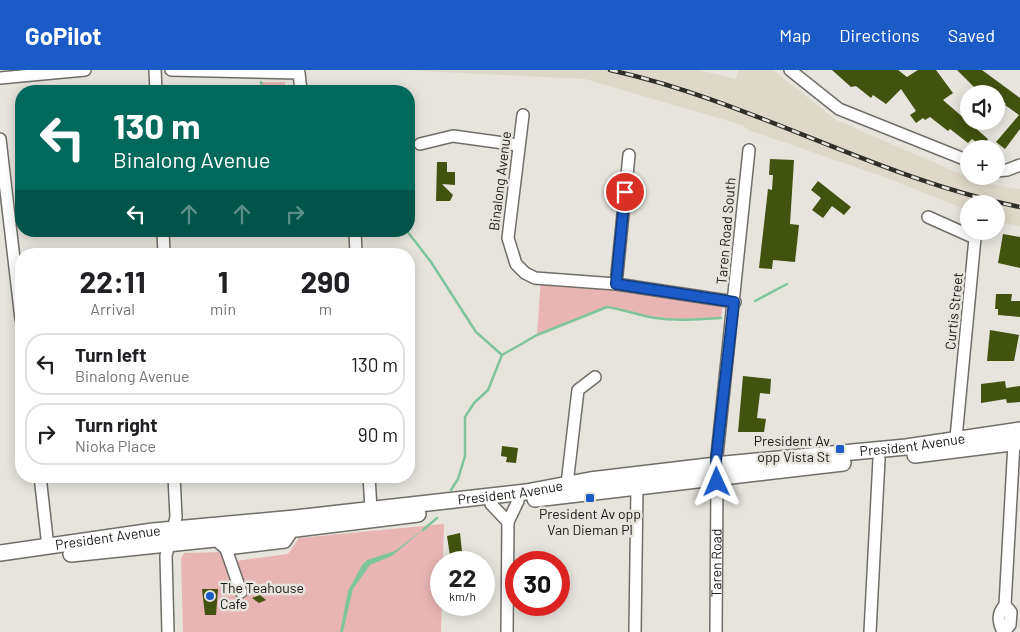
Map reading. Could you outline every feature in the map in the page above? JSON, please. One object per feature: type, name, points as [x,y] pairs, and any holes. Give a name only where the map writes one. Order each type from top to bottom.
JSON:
[{"type":"main road","name":"President Avenue","points":[[0,562],[171,536],[220,544],[372,514],[514,493],[567,489],[858,453],[1017,436]]},
{"type":"main road","name":"President Avenue","points":[[0,553],[372,514],[518,501],[567,489],[637,487],[716,472],[879,459],[955,444]]},
{"type":"street","points":[[0,78],[85,70]]},
{"type":"street","points":[[155,70],[156,85]]},
{"type":"street","points":[[171,70],[299,73],[300,85]]},
{"type":"street","points":[[790,70],[838,109],[960,157]]},
{"type":"street","name":"Binalong Avenue","points":[[523,115],[508,238],[516,264],[525,273],[535,278],[616,284],[734,302]]},
{"type":"street","points":[[420,144],[453,136],[518,145]]},
{"type":"street","points":[[0,139],[15,268]]},
{"type":"street","name":"Taren Road South","points":[[716,472],[749,150]]},
{"type":"street","points":[[616,284],[629,155]]},
{"type":"street","points":[[1005,170],[1020,165]]},
{"type":"street","name":"Curtis Street","points":[[928,217],[975,238],[955,444]]},
{"type":"street","points":[[567,489],[578,390],[595,377]]},
{"type":"street","points":[[1003,632],[999,622],[999,612],[1005,604],[1015,531],[1017,436]]},
{"type":"street","points":[[870,632],[879,459]]},
{"type":"street","name":"Taren Road","points":[[716,472],[716,632]]},
{"type":"street","points":[[41,483],[48,547]]},
{"type":"street","points":[[168,632],[166,556],[176,517],[174,483]]},
{"type":"street","points":[[370,483],[372,514]]},
{"type":"street","points":[[635,632],[637,487]]},
{"type":"street","points":[[507,632],[508,522],[518,501]]},
{"type":"street","points":[[491,504],[508,522]]},
{"type":"street","points":[[220,544],[241,592]]},
{"type":"shaded area","points":[[402,70],[699,70],[736,79],[738,70],[773,70],[836,120],[960,174],[960,185],[995,185],[1020,189],[1020,226],[1005,224],[1005,195],[960,195],[960,207],[887,178],[748,130],[742,125],[585,79]]},
{"type":"shaded area","points":[[261,82],[285,82],[285,85],[262,85]]},
{"type":"shaded area","points":[[541,278],[723,300],[721,318],[673,319],[646,316],[607,307],[537,335]]},
{"type":"shaded area","points":[[444,524],[443,551],[430,551],[430,616],[441,616],[441,632],[183,632],[181,559],[184,553],[221,552],[229,562],[288,554],[299,538]]},
{"type":"shaded area","points":[[426,527],[392,556],[370,565],[353,589],[343,632],[340,632],[348,591],[362,565],[367,560],[395,551]]},
{"type":"building","points":[[832,70],[898,70],[907,77],[918,70],[936,70],[953,93],[943,100],[960,115],[960,130],[978,130],[988,139],[964,140],[950,129],[948,131],[930,117],[925,120],[923,118],[916,123],[910,115],[916,111],[901,89],[886,104],[873,95],[871,98],[856,86],[851,87]]},
{"type":"building","points":[[957,70],[982,70],[1002,85],[972,85]]},
{"type":"building","points":[[1005,87],[1020,98],[1020,129],[1005,149],[1005,140],[998,140],[1019,115],[1006,104]]},
{"type":"building","points":[[770,159],[794,160],[790,224],[799,225],[795,262],[773,260],[772,269],[759,268],[768,189],[772,190],[773,175],[769,175]]},
{"type":"building","points":[[437,162],[447,162],[447,172],[455,172],[455,185],[442,184],[453,195],[450,201],[436,201]]},
{"type":"building","points":[[818,181],[851,207],[844,215],[832,206],[823,218],[812,210],[821,198],[811,190]]},
{"type":"building","points":[[1005,234],[1020,237],[1020,268],[998,263],[1002,240],[1005,240]]},
{"type":"building","points":[[996,294],[1012,294],[1011,301],[1020,301],[1020,317],[998,315],[998,309],[995,309]]},
{"type":"building","points":[[990,330],[1019,335],[1014,361],[987,361]]},
{"type":"building","points":[[743,376],[771,379],[770,394],[760,393],[757,418],[766,419],[764,432],[738,432]]},
{"type":"building","points":[[1005,381],[1006,388],[1020,386],[1020,402],[1007,403],[1006,399],[981,403],[981,384]]},
{"type":"building","points":[[502,446],[518,448],[516,463],[506,462],[507,457],[501,456]]},
{"type":"building","points":[[460,533],[462,551],[449,551],[447,536]]},
{"type":"building","name":"The Teahouse Cafe","points":[[202,589],[218,589],[216,615],[205,615]]},
{"type":"building","points":[[260,595],[266,600],[259,603],[252,598]]},
{"type":"waterway","points":[[412,237],[431,262],[476,332],[502,355]]},
{"type":"waterway","points":[[755,301],[787,284]]},
{"type":"waterway","points":[[451,490],[458,479],[465,456],[465,417],[474,403],[488,390],[502,355],[537,335],[607,307],[664,319],[721,318]]},
{"type":"waterway","points":[[423,530],[437,518]]},
{"type":"railway","points":[[610,70],[663,84],[714,101],[916,178],[967,194],[1020,207]]},
{"type":"place","name":"President Av opp Vista St","points":[[840,449]]},
{"type":"place","name":"President Av opp Van Dieman Pl","points":[[590,498]]},
{"type":"place","name":"The Teahouse Cafe","points":[[210,596]]},
{"type":"route","points":[[625,192],[616,284],[734,302],[716,460],[717,482]]}]
